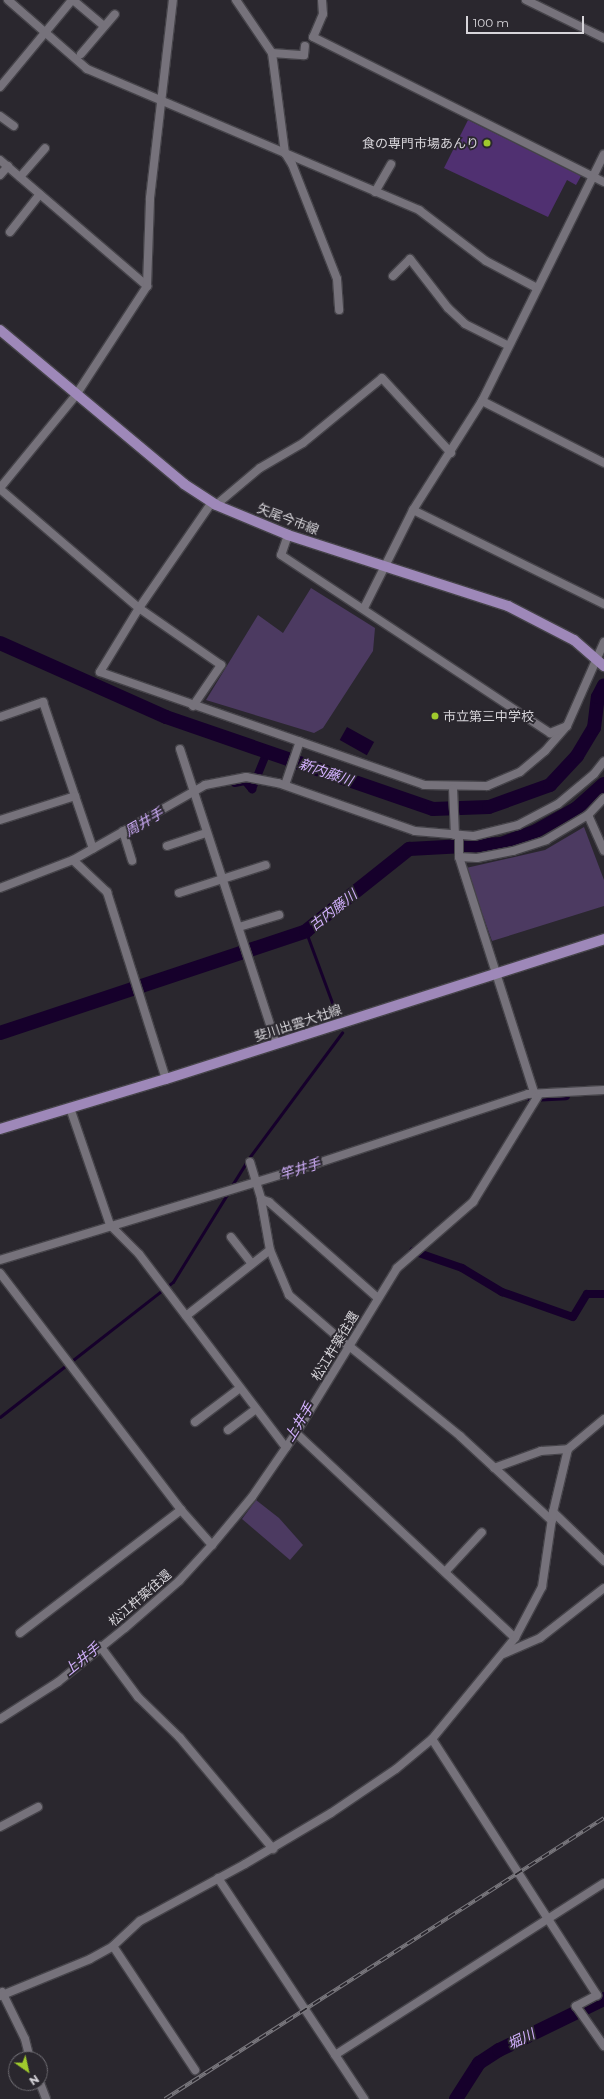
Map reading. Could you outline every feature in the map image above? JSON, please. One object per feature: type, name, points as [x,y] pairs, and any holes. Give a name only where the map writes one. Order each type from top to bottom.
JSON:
[{"type":"main road","name":"矢尾今市線","points":[[0,330],[184,484],[214,503],[288,535],[508,606],[574,640],[600,662]]},
{"type":"main road","name":"斐川出雲大社線","points":[[0,1129],[166,1079],[604,939]]},
{"type":"street","points":[[8,0],[87,69],[161,102],[419,210],[486,261],[537,288]]},
{"type":"street","points":[[0,87],[72,0],[104,26]]},
{"type":"street","points":[[173,0],[150,198],[147,286],[76,395],[0,489],[139,608],[221,665],[193,706]]},
{"type":"street","points":[[236,0],[272,52],[285,153],[292,164],[337,279],[339,310]]},
{"type":"street","points":[[322,0],[323,14],[313,37],[604,182]]},
{"type":"street","points":[[526,0],[604,38]]},
{"type":"street","points":[[81,54],[115,14]]},
{"type":"street","points":[[272,52],[304,55],[305,46]]},
{"type":"street","points":[[0,116],[14,126]]},
{"type":"street","points":[[20,177],[45,148]]},
{"type":"street","points":[[364,608],[413,510],[451,453],[482,401],[507,345],[604,154]]},
{"type":"street","points":[[0,160],[147,286]]},
{"type":"street","points":[[375,192],[391,164]]},
{"type":"street","points":[[0,175],[8,166]]},
{"type":"street","points":[[10,232],[40,194]]},
{"type":"street","points":[[393,276],[410,259],[448,308],[465,324],[507,345]]},
{"type":"street","points":[[451,453],[382,378],[303,443],[260,468],[214,503],[139,608],[100,672],[193,706],[424,785],[453,788],[487,786],[520,772],[545,751],[567,726],[600,662],[604,642]]},
{"type":"street","points":[[482,401],[604,463]]},
{"type":"street","points":[[413,510],[604,604]]},
{"type":"street","points":[[288,535],[281,555],[364,608],[550,733],[567,726]]},
{"type":"street","points":[[0,717],[43,702],[93,848]]},
{"type":"street","points":[[287,783],[300,742]]},
{"type":"street","points":[[180,749],[221,879],[239,926],[276,1043]]},
{"type":"street","points":[[0,888],[73,860],[193,790],[246,778],[287,783],[415,831],[474,836],[518,825],[558,804],[594,774],[604,761]]},
{"type":"street","points":[[453,788],[459,857],[536,1095]]},
{"type":"street","points":[[0,820],[75,796]]},
{"type":"street","points":[[459,857],[477,858],[513,851],[546,840],[588,815],[604,798]]},
{"type":"street","points":[[588,815],[604,851]]},
{"type":"street","points":[[123,831],[132,861]]},
{"type":"street","points":[[167,846],[206,833]]},
{"type":"street","points":[[73,860],[107,892],[166,1079]]},
{"type":"street","points":[[179,893],[266,865]]},
{"type":"street","points":[[239,926],[279,915]]},
{"type":"street","points":[[0,1260],[254,1182],[528,1094],[536,1095],[604,1090]]},
{"type":"street","name":"松江杵築往還","points":[[0,1719],[58,1682],[179,1581],[212,1545],[252,1497],[286,1448],[398,1268],[473,1202],[536,1095]]},
{"type":"street","points":[[70,1108],[110,1225],[139,1254],[286,1448]]},
{"type":"street","points":[[250,1162],[254,1182],[261,1199],[270,1250],[289,1295],[494,1468],[552,1521]]},
{"type":"street","points":[[261,1199],[269,1202],[378,1298]]},
{"type":"street","points":[[231,1237],[252,1264]]},
{"type":"street","points":[[186,1316],[270,1250]]},
{"type":"street","points":[[0,1273],[181,1510],[212,1545]]},
{"type":"street","points":[[195,1422],[240,1388]]},
{"type":"street","points":[[228,1430],[256,1409]]},
{"type":"street","points":[[494,1468],[541,1451],[568,1449],[604,1419]]},
{"type":"street","points":[[296,1433],[515,1638]]},
{"type":"street","points":[[28,2051],[26,2039],[2,1994],[90,1959],[113,1946],[140,1921],[273,1848],[396,1769],[432,1739],[515,1638],[542,1587],[553,1512],[568,1449]]},
{"type":"street","points":[[20,1634],[181,1510]]},
{"type":"street","points":[[553,1512],[604,1560]]},
{"type":"street","points":[[445,1572],[482,1532]]},
{"type":"street","points":[[503,1654],[540,1638],[604,1588]]},
{"type":"street","points":[[100,1646],[138,1697],[180,1738],[273,1848]]},
{"type":"street","points":[[432,1739],[549,1918],[597,1996],[576,2006],[604,2046]]},
{"type":"street","points":[[0,1827],[38,1808]]},
{"type":"street","points":[[218,1878],[364,2099]]},
{"type":"street","points":[[335,2055],[604,1883]]},
{"type":"street","points":[[113,1946],[195,2070]]},
{"type":"shaded area","points":[[311,588],[375,628],[373,651],[323,728],[314,733],[206,700],[258,615],[283,633]]},
{"type":"shaded area","points":[[347,727],[374,742],[367,755],[340,740]]},
{"type":"shaded area","points":[[584,827],[604,880],[604,906],[492,941],[466,868],[545,850]]},
{"type":"shaded area","points":[[256,1500],[279,1518],[303,1545],[290,1560],[242,1519]]},
{"type":"building","name":"食の専門市場あんり","points":[[468,120],[581,176],[576,185],[567,180],[548,217],[444,168]]},
{"type":"waterway","name":"新内藤川","points":[[0,643],[166,717],[433,809],[489,807],[550,785],[577,756],[594,728],[598,697],[604,685]]},
{"type":"waterway","name":"周井手","points":[[235,783],[245,781],[252,789],[267,752]]},
{"type":"waterway","name":"古内藤川","points":[[0,1033],[306,931],[409,849],[501,844],[536,831],[577,808],[604,784]]},
{"type":"waterway","points":[[306,931],[337,1015]]},
{"type":"waterway","points":[[231,1187],[249,1158],[342,1033]]},
{"type":"waterway","name":"竿井手","points":[[531,1098],[566,1096]]},
{"type":"waterway","points":[[0,1417],[173,1282],[228,1193]]},
{"type":"waterway","name":"上井手","points":[[413,1251],[462,1268],[502,1292],[573,1317],[587,1294],[604,1294]]},
{"type":"waterway","name":"堀川","points":[[456,2099],[479,2063],[499,2050],[604,1999]]},
{"type":"railway","points":[[165,2099],[604,1818]]},
{"type":"place","name":"食の専門市場あんり","points":[[487,143]]},
{"type":"place","name":"市立第三中学校","points":[[435,716]]}]
